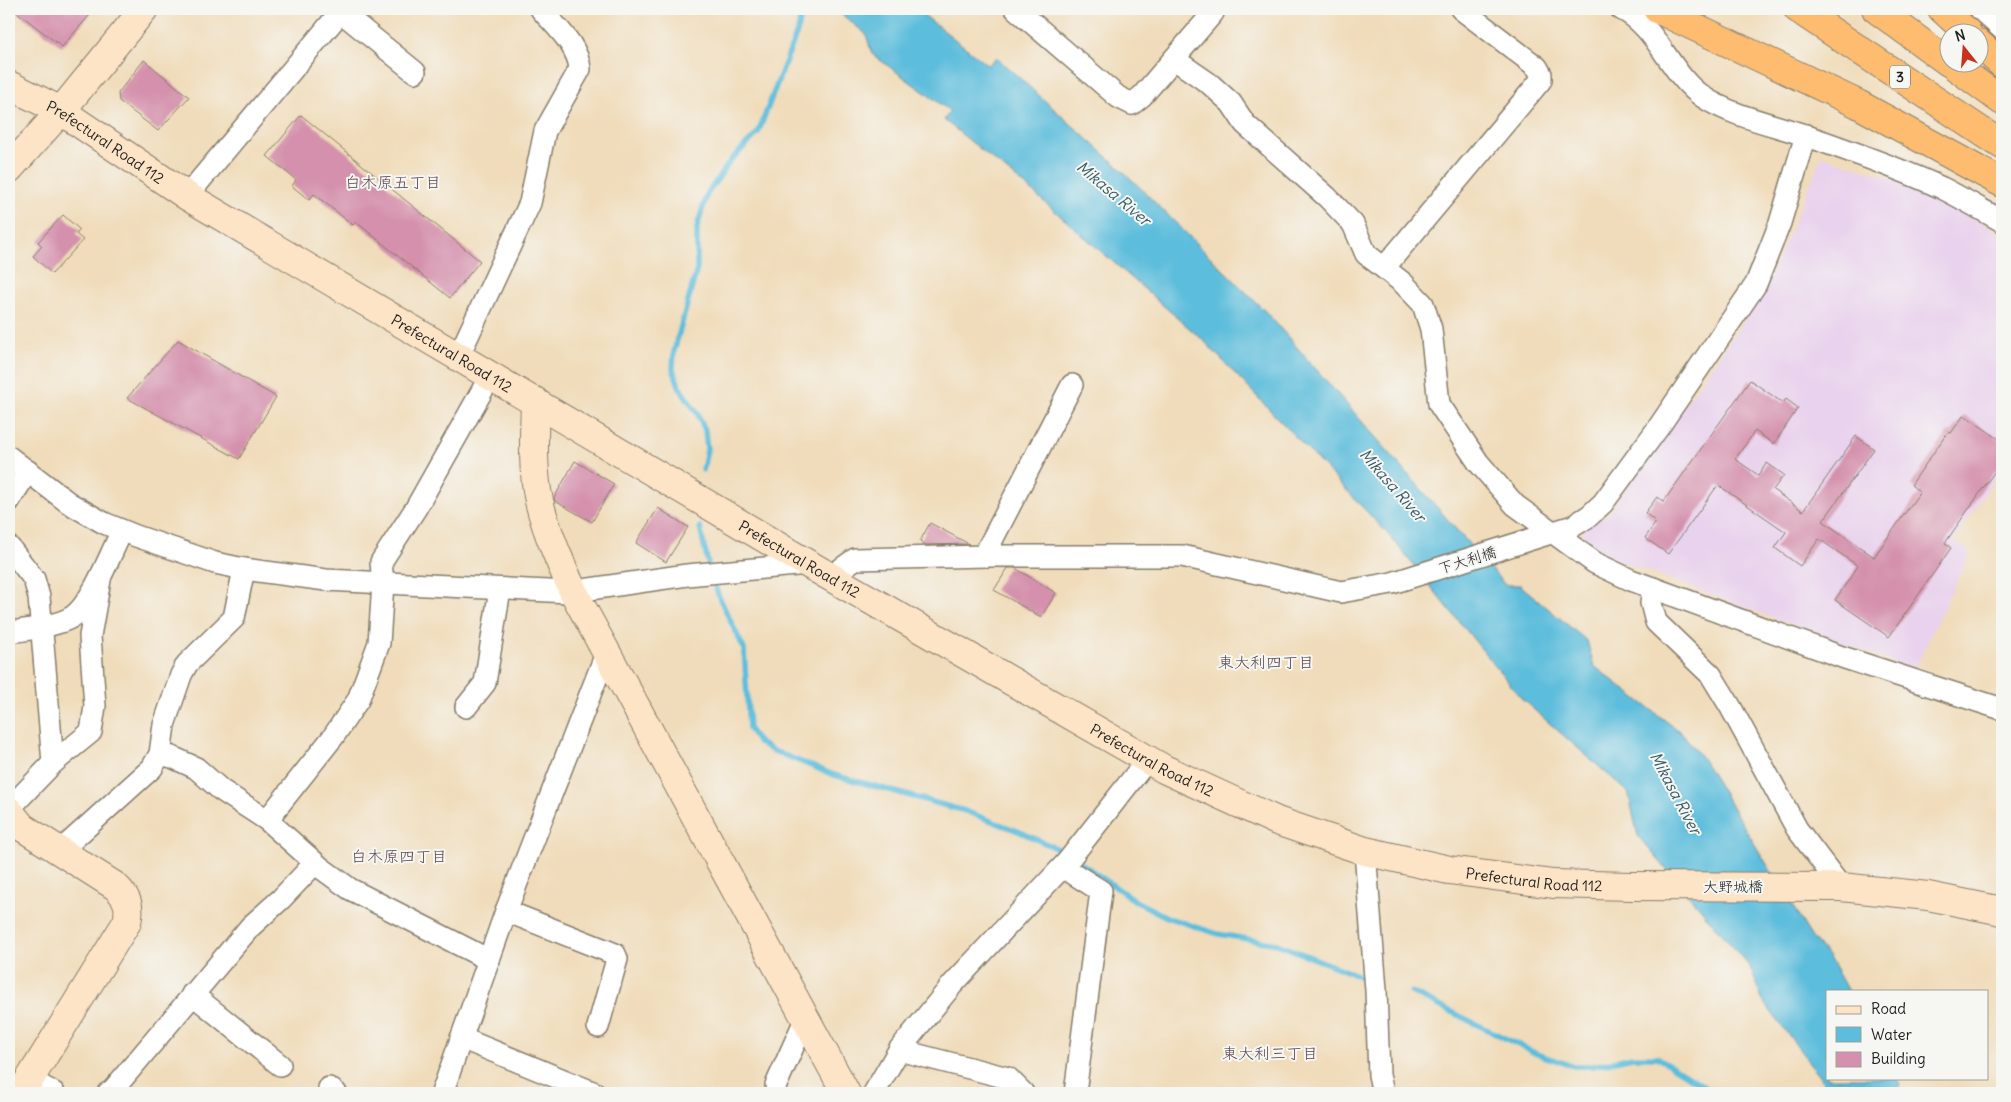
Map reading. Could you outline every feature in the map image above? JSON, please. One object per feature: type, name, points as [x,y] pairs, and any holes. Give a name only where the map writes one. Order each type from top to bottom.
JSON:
[{"type":"highway","points":[[1657,9],[1858,104],[2002,183]]},
{"type":"highway","name":"3","points":[[1798,9],[2002,146]]},
{"type":"highway","points":[[1806,9],[1866,53]]},
{"type":"highway","points":[[1942,9],[1956,22]]},
{"type":"highway","points":[[1881,12],[1938,54]]},
{"type":"highway","points":[[1988,51],[2002,64]]},
{"type":"highway","points":[[1963,72],[2002,101]]},
{"type":"main road","points":[[9,169],[61,111],[144,9]]},
{"type":"main road","name":"Prefectural Road 112","points":[[9,84],[61,111],[187,196],[820,570],[1164,769],[1277,820],[1365,850],[1449,870],[1553,884],[1648,885]]},
{"type":"main road","points":[[535,402],[533,454],[539,500],[551,540],[573,591],[846,1093]]},
{"type":"main road","points":[[9,810],[22,827],[115,886],[125,895],[130,908],[126,922],[25,1086]]},
{"type":"main road","name":"大野城橋","points":[[1648,885],[1830,887]]},
{"type":"main road","points":[[1830,887],[1928,896],[2002,911]]},
{"type":"street","points":[[458,355],[530,203],[545,131],[580,68],[574,48],[541,9]]},
{"type":"street","points":[[1016,9],[1118,97],[1132,104],[1213,13],[1210,9]]},
{"type":"street","points":[[1384,268],[1541,80],[1541,74],[1537,67],[1462,9]]},
{"type":"street","points":[[1621,9],[1628,12],[1646,29],[1690,85],[1703,97],[1728,110],[1806,135],[1882,163],[1943,189],[2002,221]]},
{"type":"street","points":[[1980,9],[2002,29]]},
{"type":"street","points":[[187,196],[342,10],[415,72]]},
{"type":"street","points":[[1174,59],[1210,84],[1231,103],[1245,124],[1327,197],[1353,224],[1366,254],[1403,283],[1423,304],[1431,329],[1439,404],[1478,462],[1515,504],[1548,535],[1595,562],[1653,588],[1842,657],[2002,709]]},
{"type":"street","name":"下大利橋","points":[[820,570],[855,559],[987,556],[1182,556],[1341,592],[1392,583],[1574,526],[1603,503],[1658,428],[1756,284],[1780,223],[1806,135]]},
{"type":"street","points":[[267,820],[333,737],[358,700],[379,643],[384,583],[380,562],[416,508],[491,376]]},
{"type":"street","points":[[987,556],[988,548],[1072,385]]},
{"type":"street","points":[[9,457],[69,502],[104,524],[122,531],[215,562],[326,580],[573,591],[711,573],[820,570]]},
{"type":"street","points":[[9,501],[28,471]]},
{"type":"street","points":[[9,810],[53,763],[91,732],[96,706],[90,636],[100,580],[122,531]]},
{"type":"street","points":[[9,547],[34,579],[39,597],[53,763]]},
{"type":"street","points":[[59,852],[152,768],[160,754],[164,724],[181,675],[187,664],[234,618],[244,568]]},
{"type":"street","points":[[9,632],[42,627],[73,617],[100,580]]},
{"type":"street","points":[[1653,588],[1651,603],[1656,622],[1711,675],[1830,887]]},
{"type":"street","points":[[466,707],[485,683],[500,589]]},
{"type":"street","points":[[442,1093],[506,911],[607,651]]},
{"type":"street","points":[[160,754],[172,757],[196,768],[221,790],[267,820],[315,863],[350,889],[489,960]]},
{"type":"street","points":[[874,1093],[899,1050],[952,985],[1068,860],[1148,759]]},
{"type":"street","points":[[1365,850],[1376,990],[1380,1075],[1383,1093]]},
{"type":"street","points":[[1068,860],[1101,891],[1075,1093]]},
{"type":"street","points":[[108,1093],[112,1091],[250,927],[281,899],[315,863]]},
{"type":"street","points":[[506,911],[615,954],[617,959],[598,1027]]},
{"type":"street","points":[[192,994],[280,1065]]},
{"type":"street","points":[[776,1085],[806,1020]]},
{"type":"street","points":[[462,1038],[595,1093]]},
{"type":"street","points":[[899,1050],[1008,1078],[1023,1093]]},
{"type":"street","points":[[25,1086],[54,1093]]},
{"type":"shaded area","points":[[1822,156],[1922,188],[2002,234],[2002,468],[1954,540],[1970,553],[1914,670],[1610,557],[1584,539],[1583,529],[1608,514],[1748,315],[1769,280]]},
{"type":"water","name":"Mikasa River","points":[[835,9],[916,9],[988,65],[996,57],[1120,168],[1266,312],[1505,585],[1520,585],[1587,641],[1594,666],[1683,734],[1702,758],[1812,938],[1828,956],[1847,990],[1826,990],[1826,1080],[1898,1080],[1901,1084],[1897,1093],[1832,1093],[1763,1001],[1750,967],[1638,836],[1628,792],[1523,700],[1388,534],[1204,341],[1026,186],[944,120],[950,111],[872,54],[866,34]]},
{"type":"building","points":[[13,9],[95,9],[62,47]]},
{"type":"building","points":[[144,60],[189,97],[158,131],[119,101],[118,93]]},
{"type":"building","points":[[301,115],[480,261],[450,298],[356,222],[353,225],[314,194],[309,200],[292,186],[296,180],[267,156]]},
{"type":"building","points":[[63,215],[80,230],[76,234],[83,240],[52,274],[33,256],[42,246],[38,242]]},
{"type":"building","points":[[178,340],[276,397],[239,459],[127,398]]},
{"type":"building","points":[[1750,380],[1783,403],[1786,399],[1798,408],[1774,444],[1755,431],[1735,459],[1758,475],[1767,463],[1784,475],[1773,490],[1803,511],[1856,436],[1874,449],[1823,521],[1874,557],[1920,492],[1911,485],[1948,432],[1951,433],[1964,415],[2002,441],[2002,461],[1945,543],[1951,548],[1889,637],[1835,600],[1858,566],[1819,539],[1800,566],[1775,548],[1786,532],[1718,485],[1668,554],[1645,538],[1656,522],[1645,513],[1657,497],[1664,501]]},
{"type":"building","points":[[575,461],[614,484],[592,522],[555,501],[554,498]]},
{"type":"building","points":[[658,508],[688,527],[666,562],[636,543]]},
{"type":"building","points":[[930,523],[969,544],[926,545],[920,541]]},
{"type":"building","points":[[1008,568],[1015,568],[1056,593],[1041,617],[994,590]]},
{"type":"waterway","points":[[703,470],[707,449],[705,430],[697,413],[680,388],[673,369],[674,351],[697,269],[697,227],[707,194],[731,160],[758,133],[799,27],[801,9]]},
{"type":"waterway","points":[[700,527],[709,568]]},
{"type":"waterway","points":[[712,577],[719,597],[744,649],[749,729],[758,742],[771,750],[834,775],[965,811],[1018,831],[1065,852],[1137,902],[1169,918],[1218,934],[1277,944],[1367,979]]},
{"type":"waterway","points":[[1411,992],[1537,1054],[1573,1066],[1593,1066],[1632,1057],[1657,1057],[1715,1093]]},
{"type":"district","name":"白木原五丁目","points":[[393,182]]},
{"type":"district","name":"東大利四丁目","points":[[1266,662]]},
{"type":"district","name":"白木原四丁目","points":[[399,856]]},
{"type":"district","name":"東大利三丁目","points":[[1270,1053]]}]
